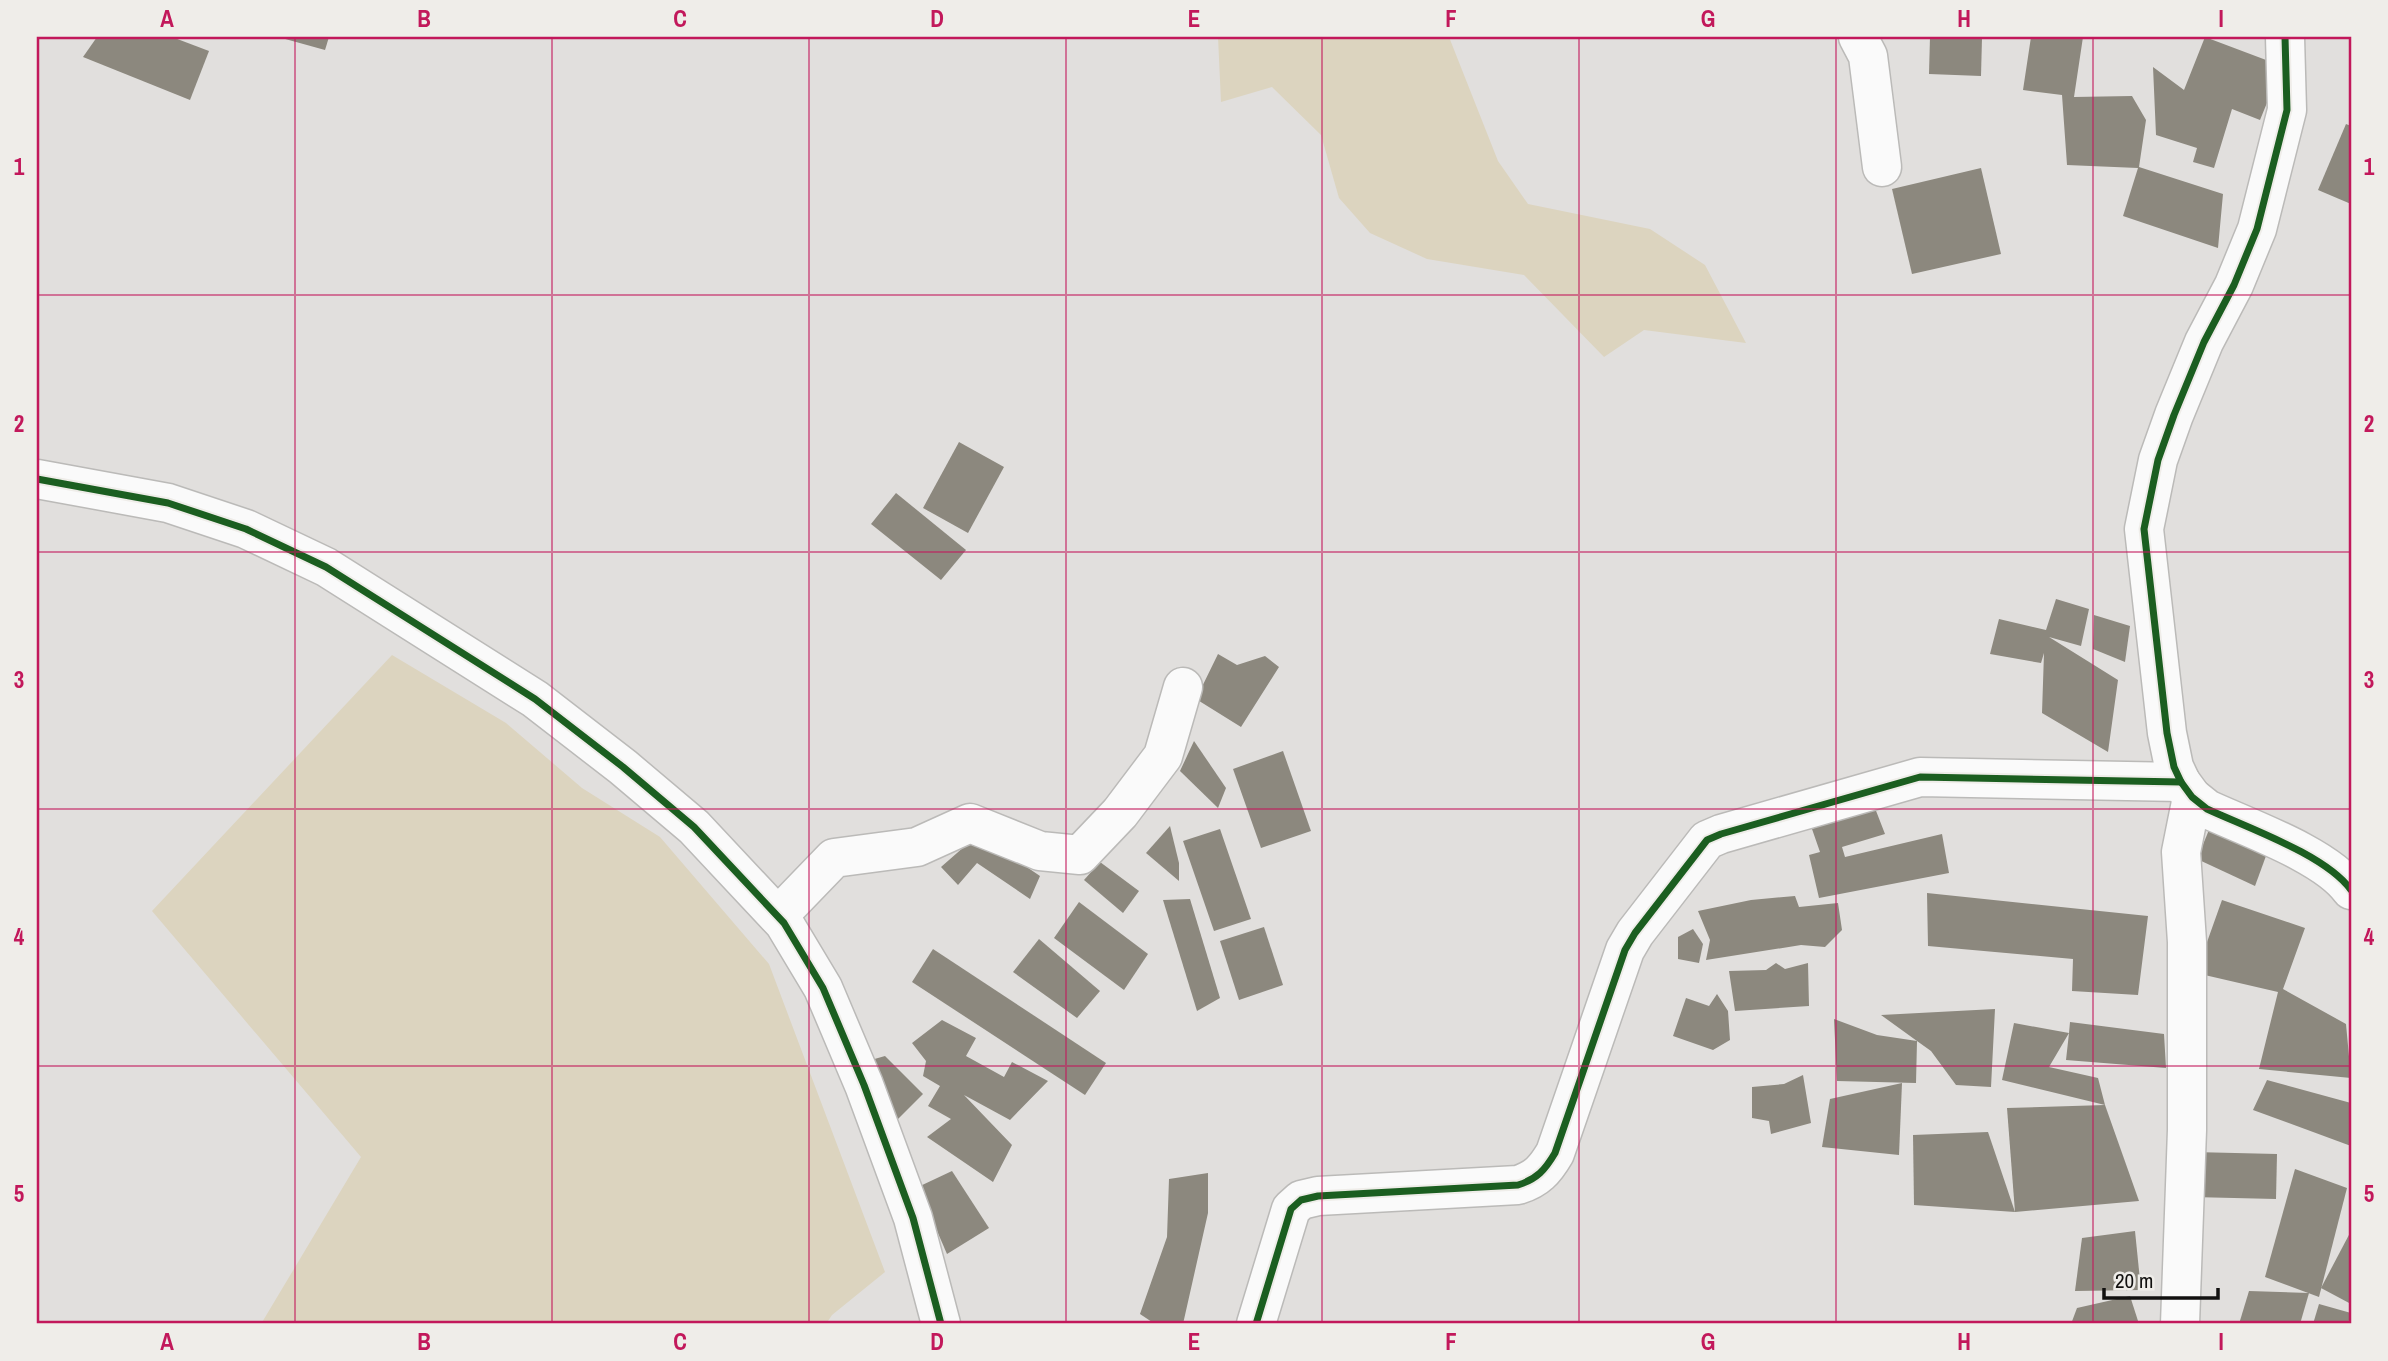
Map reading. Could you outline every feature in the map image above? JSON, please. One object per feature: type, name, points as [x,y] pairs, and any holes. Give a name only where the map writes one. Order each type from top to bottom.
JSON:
[{"type":"street","points":[[1858,37],[1868,56],[1882,167]]},
{"type":"street","points":[[2282,38],[2287,110],[2257,229],[2234,285],[2204,342],[2174,415],[2158,460],[2144,529],[2167,733],[2174,766],[2186,790],[2207,809],[2318,860],[2336,873],[2351,890]]},
{"type":"street","points":[[37,479],[168,503],[246,528],[326,567],[535,699],[694,827],[784,923],[823,988],[864,1086],[913,1218],[941,1324]]},
{"type":"street","points":[[778,916],[834,858],[917,847],[970,824],[1040,851],[1080,855],[1120,814],[1163,756],[1183,687]]},
{"type":"street","points":[[1256,1324],[1292,1209],[1301,1200],[1318,1195],[1518,1185],[1533,1181],[1546,1169],[1555,1153],[1625,950],[1635,933],[1707,840],[1920,778],[2186,790]]},
{"type":"street","points":[[2180,1324],[2188,1130],[2187,942],[2181,852],[2186,790]]},
{"type":"shaded area","points":[[1218,37],[1449,37],[1498,161],[1528,204],[1650,229],[1705,265],[1746,343],[1644,330],[1604,357],[1524,275],[1427,259],[1370,233],[1339,198],[1321,135],[1272,87],[1221,102]]},
{"type":"shaded area","points":[[392,655],[506,723],[582,788],[660,837],[769,964],[885,1272],[832,1315],[826,1324],[261,1324],[361,1157],[152,911]]},
{"type":"building","points":[[97,37],[172,37],[209,51],[190,100],[83,57]]},
{"type":"building","points":[[278,37],[329,37],[325,50]]},
{"type":"building","points":[[1930,37],[1982,38],[1981,76],[1929,74]]},
{"type":"building","points":[[2031,37],[2083,37],[2074,97],[2132,96],[2146,120],[2139,167],[2223,194],[2218,248],[2123,216],[2138,168],[2067,165],[2062,95],[2023,90]]},
{"type":"building","points":[[2205,37],[2282,66],[2260,120],[2232,109],[2214,168],[2193,162],[2197,148],[2156,135],[2153,67],[2184,90]]},
{"type":"building","points":[[2346,124],[2351,126],[2351,204],[2318,190]]},
{"type":"building","points":[[1981,168],[2001,254],[1912,274],[1892,189]]},
{"type":"building","points":[[959,442],[1004,467],[968,533],[923,508]]},
{"type":"building","points":[[896,493],[966,550],[941,580],[871,524]]},
{"type":"building","points":[[2056,599],[2089,609],[2081,646],[2049,637],[2118,680],[2108,752],[2042,713],[2044,653],[2041,663],[1990,654],[1999,619],[2046,630]]},
{"type":"building","points":[[2094,615],[2130,626],[2125,662],[2093,649]]},
{"type":"building","points":[[1218,654],[1237,665],[1265,656],[1279,667],[1241,727],[1196,699]]},
{"type":"building","points":[[1194,741],[1226,788],[1218,808],[1180,771]]},
{"type":"building","points":[[1283,751],[1311,831],[1261,848],[1233,769]]},
{"type":"building","points":[[1873,803],[1885,834],[1842,847],[1845,857],[1942,834],[1949,873],[1819,898],[1809,855],[1820,852],[1812,829]]},
{"type":"building","points":[[2211,825],[2270,845],[2255,886],[2197,859]]},
{"type":"building","points":[[1170,826],[1179,863],[1179,881],[1146,853]]},
{"type":"building","points":[[1220,829],[1251,919],[1214,931],[1183,841]]},
{"type":"building","points":[[973,839],[997,847],[1040,876],[1030,899],[977,863],[958,885],[941,867]]},
{"type":"building","points":[[1100,862],[1139,891],[1123,913],[1084,880]]},
{"type":"building","points":[[1927,893],[2148,916],[2138,995],[2072,991],[2073,959],[1928,946]]},
{"type":"building","points":[[1795,896],[1799,907],[1838,903],[1842,930],[1825,947],[1801,945],[1706,960],[1710,940],[1698,911],[1751,900]]},
{"type":"building","points":[[1190,899],[1220,998],[1197,1011],[1163,900]]},
{"type":"building","points":[[2222,900],[2305,928],[2283,989],[2346,1024],[2351,1078],[2259,1069],[2278,992],[2196,973]]},
{"type":"building","points":[[1079,902],[1148,954],[1124,990],[1054,938]]},
{"type":"building","points":[[1264,927],[1283,985],[1239,1000],[1220,941]]},
{"type":"building","points":[[1693,929],[1703,944],[1699,963],[1678,959],[1678,937]]},
{"type":"building","points":[[1039,939],[1100,991],[1077,1018],[1013,972]]},
{"type":"building","points":[[933,949],[1106,1063],[1085,1095],[912,982]]},
{"type":"building","points":[[1776,963],[1785,969],[1808,963],[1809,1006],[1735,1011],[1729,971],[1766,970]]},
{"type":"building","points":[[1717,994],[1728,1011],[1730,1040],[1713,1050],[1673,1036],[1686,998],[1709,1006]]},
{"type":"building","points":[[1995,1009],[1991,1087],[1956,1085],[1931,1051],[1881,1015]]},
{"type":"building","points":[[1834,1019],[1877,1035],[1917,1041],[1916,1083],[1837,1081]]},
{"type":"building","points":[[942,1020],[976,1038],[966,1056],[1004,1077],[1012,1062],[1048,1081],[1010,1120],[964,1095],[1012,1145],[993,1182],[927,1137],[951,1119],[928,1106],[940,1086],[923,1076],[926,1061],[912,1043]]},
{"type":"building","points":[[2070,1022],[2164,1034],[2166,1068],[2066,1060]]},
{"type":"building","points":[[2014,1023],[2069,1033],[2049,1067],[2098,1078],[2105,1105],[2002,1080]]},
{"type":"building","points":[[885,1056],[923,1094],[891,1126],[871,1060]]},
{"type":"building","points":[[1803,1075],[1811,1123],[1771,1134],[1769,1121],[1752,1118],[1752,1087],[1784,1084]]},
{"type":"building","points":[[2267,1080],[2351,1103],[2351,1146],[2253,1110]]},
{"type":"building","points":[[1902,1083],[1899,1155],[1822,1147],[1830,1099]]},
{"type":"building","points":[[2105,1105],[2139,1201],[2015,1212],[2007,1108]]},
{"type":"building","points":[[1988,1132],[2015,1212],[1914,1205],[1913,1135]]},
{"type":"building","points":[[2193,1152],[2277,1154],[2276,1199],[2192,1197]]},
{"type":"building","points":[[2295,1169],[2347,1188],[2319,1297],[2265,1277]]},
{"type":"building","points":[[952,1171],[989,1228],[947,1254],[918,1187]]},
{"type":"building","points":[[1208,1173],[1208,1213],[1183,1324],[1155,1324],[1140,1314],[1167,1237],[1169,1179]]},
{"type":"building","points":[[2135,1231],[2141,1290],[2075,1291],[2082,1238]]},
{"type":"building","points":[[2351,1231],[2351,1304],[2321,1288]]},
{"type":"building","points":[[2249,1291],[2309,1293],[2300,1324],[2239,1324]]},
{"type":"building","points":[[2130,1296],[2139,1324],[2071,1324],[2077,1308]]},
{"type":"building","points":[[2319,1304],[2351,1313],[2348,1324],[2313,1324]]},
{"type":"cycle path","points":[[2285,37],[2287,110],[2257,229],[2234,285],[2204,342],[2174,415],[2158,460],[2144,529],[2167,733],[2174,767],[2181,782],[2192,797],[2207,809],[2305,854],[2324,865],[2351,890]]},
{"type":"cycle path","points":[[37,479],[168,503],[246,529],[326,567],[535,699],[623,767],[694,827],[784,923],[823,988],[864,1085],[913,1218],[941,1324]]},
{"type":"cycle path","points":[[1256,1324],[1291,1209],[1301,1200],[1318,1196],[1518,1185],[1544,1169],[1555,1153],[1625,950],[1635,933],[1707,840],[1920,777],[2181,782]]}]
